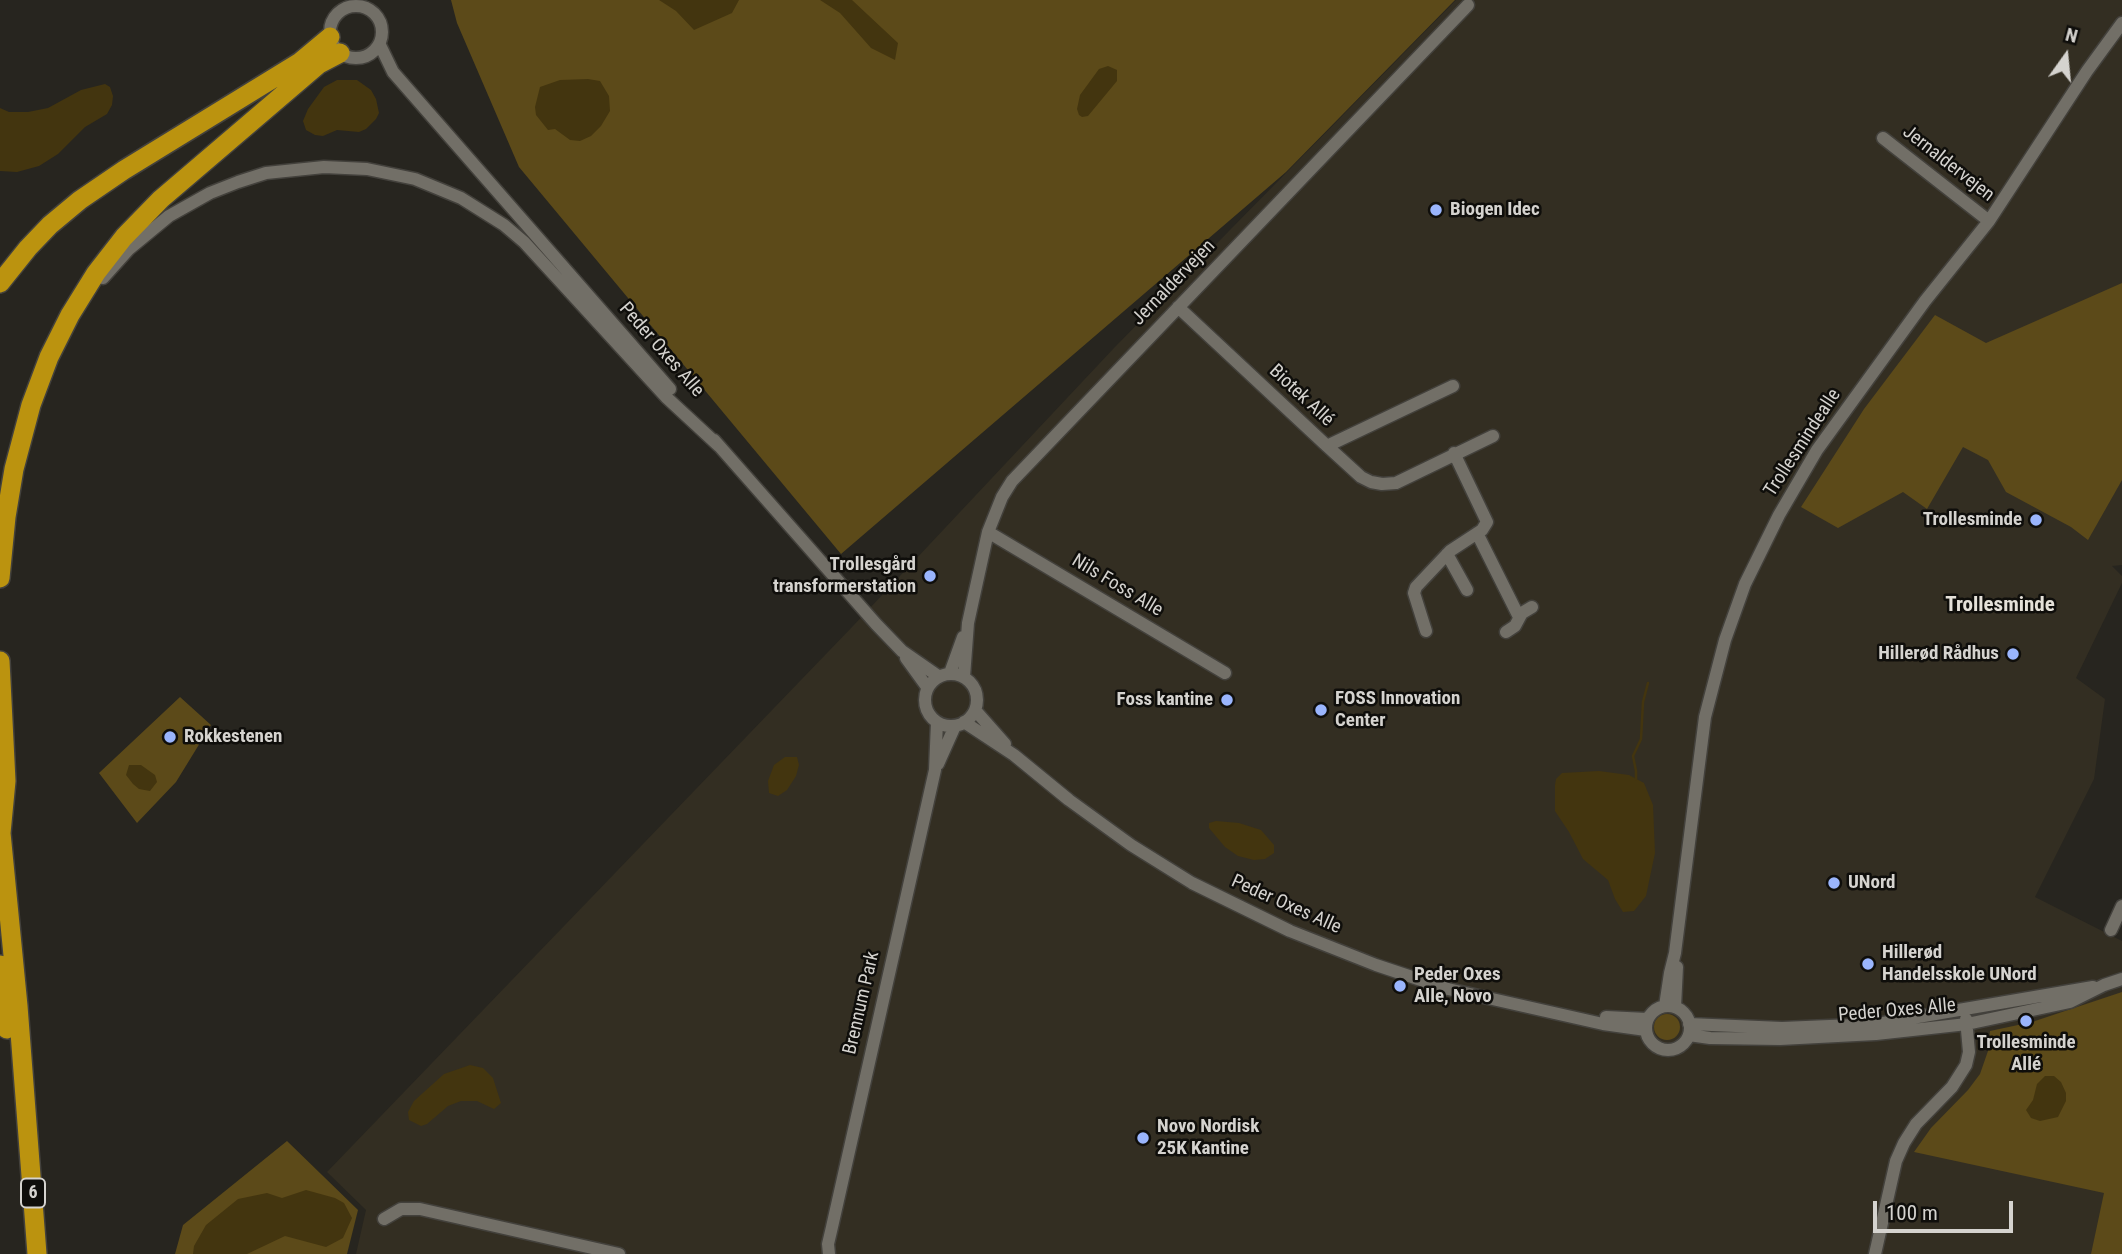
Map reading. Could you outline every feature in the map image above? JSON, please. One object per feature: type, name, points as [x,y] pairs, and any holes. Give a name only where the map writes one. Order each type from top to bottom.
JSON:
[{"type":"highway","points":[[0,283],[43,233],[80,200],[300,62],[335,45]]},
{"type":"highway","points":[[0,578],[14,469],[36,392],[49,357],[96,273],[124,236],[161,199],[319,64],[335,45]]},
{"type":"highway","points":[[0,661],[6,781],[1,828]]},
{"type":"highway","name":"6","points":[[1,828],[29,1133],[37,1254]]},
{"type":"highway","points":[[0,965],[13,1078],[29,1133]]},
{"type":"street","points":[[350,4],[370,5],[382,26],[380,45],[369,56],[354,59],[335,45],[330,27],[340,12],[350,4]]},
{"type":"street","name":"Jernaldervejen","points":[[964,677],[968,623],[988,532],[1002,496],[1012,481],[1468,5]]},
{"type":"street","name":"Trollesmindealle","points":[[1670,1007],[1670,973],[1675,953],[1705,717],[1725,640],[1745,584],[1817,450],[1925,301],[1989,221],[2087,71],[2122,23]]},
{"type":"street","name":"Peder Oxes Alle","points":[[380,45],[393,72]]},
{"type":"street","name":"Peder Oxes Alle","points":[[369,56],[393,72],[902,652],[927,687]]},
{"type":"street","name":"Jernaldervejen","points":[[1883,138],[1989,221]]},
{"type":"street","points":[[6,516],[50,372],[83,306],[105,276],[129,249],[188,204],[238,182],[266,173],[293,169],[348,167],[389,172],[438,187],[484,211],[524,242],[666,397],[719,446]]},
{"type":"street","name":"Biotek Allé","points":[[1178,307],[1327,446],[1453,386]]},
{"type":"street","points":[[1327,446],[1361,477],[1382,484],[1396,483],[1493,436]]},
{"type":"street","points":[[1426,631],[1414,593],[1416,587],[1447,554],[1478,533],[1487,520],[1454,453]]},
{"type":"street","name":"Nils Foss Alle","points":[[988,532],[1225,673]]},
{"type":"street","points":[[1478,533],[1519,617]]},
{"type":"street","points":[[1447,554],[1467,590]]},
{"type":"street","points":[[1506,632],[1514,628],[1522,613],[1532,607]]},
{"type":"street","name":"Jernaldervejen","points":[[944,675],[968,623]]},
{"type":"street","name":"Peder Oxes Alle","points":[[902,652],[944,675]]},
{"type":"street","points":[[944,675],[964,677],[976,691],[975,710],[960,724],[946,726],[930,717],[924,698],[927,687],[944,675]]},
{"type":"street","name":"Peder Oxes Alle","points":[[975,710],[1014,755]]},
{"type":"street","name":"Brennum Park","points":[[826,1251],[935,770],[937,722]]},
{"type":"street","name":"Peder Oxes Alle","points":[[960,724],[1014,755],[1069,800],[1131,845],[1192,883],[1290,931],[1376,965],[1448,989],[1577,1017],[1646,1025]]},
{"type":"street","name":"Brennum Park","points":[[935,770],[960,724]]},
{"type":"street","points":[[2111,930],[2122,906]]},
{"type":"street","name":"Peder Oxes Alle","points":[[1689,1029],[1710,1038],[1780,1039],[1876,1034],[1967,1024],[2070,1002],[2122,979]]},
{"type":"street","name":"Peder Oxes Alle","points":[[1689,1029],[1877,1024],[2104,985]]},
{"type":"street","points":[[1670,1007],[1687,1017],[1689,1029],[1681,1046],[1668,1050],[1656,1047],[1647,1037],[1646,1025],[1652,1013],[1670,1007]]},
{"type":"street","points":[[1875,1254],[1896,1161],[1904,1143],[1916,1124],[1961,1076],[1969,1052],[1964,1010]]},
{"type":"street","points":[[384,1219],[401,1209],[420,1209],[619,1254]]},
{"type":"shaded area","points":[[451,0],[1455,0],[1286,172],[841,554],[519,167],[457,23]]},
{"type":"shaded area","points":[[659,0],[739,0],[732,13],[694,30],[676,11]]},
{"type":"shaded area","points":[[820,0],[852,0],[898,43],[895,60],[871,48],[840,13]]},
{"type":"shaded area","points":[[1456,0],[2122,0],[2122,565],[2112,566],[2122,576],[2122,583],[2076,678],[2105,699],[2094,779],[2035,897],[2122,941],[2122,1254],[356,1254],[366,1210],[327,1172],[853,626],[1114,348]]},
{"type":"shaded area","points":[[1108,66],[1117,70],[1117,81],[1088,116],[1082,117],[1077,109],[1080,95],[1099,69]]},
{"type":"shaded area","points":[[337,80],[357,80],[371,90],[379,113],[366,129],[359,132],[337,130],[323,136],[315,135],[306,130],[303,121],[324,87]]},
{"type":"shaded area","points":[[560,80],[600,81],[609,96],[610,111],[601,126],[591,136],[580,141],[570,140],[555,129],[548,130],[536,115],[535,107],[540,87]]},
{"type":"shaded area","points":[[105,84],[110,87],[113,96],[107,114],[85,127],[58,154],[39,166],[17,172],[0,171],[0,108],[9,112],[28,112],[48,108],[81,90]]},
{"type":"shaded area","points":[[2122,283],[2122,480],[2088,540],[2071,527],[2006,492],[1988,460],[1963,447],[1927,509],[1903,492],[1838,528],[1801,507],[1864,409],[1935,315],[1986,343]]},
{"type":"shaded area","points":[[180,697],[211,725],[176,782],[137,823],[99,773]]},
{"type":"shaded area","points":[[785,757],[797,757],[799,765],[787,790],[778,796],[769,793],[768,781],[774,765]]},
{"type":"shaded area","points":[[129,765],[141,765],[155,775],[157,782],[150,791],[139,789],[133,784],[126,775]]},
{"type":"shaded area","points":[[1599,771],[1629,775],[1644,783],[1653,805],[1655,853],[1646,896],[1634,911],[1623,912],[1608,880],[1583,859],[1555,811],[1556,779],[1562,773]]},
{"type":"shaded area","points":[[1209,823],[1239,823],[1261,830],[1274,845],[1274,853],[1265,859],[1254,860],[1238,856],[1225,847],[1209,828]]},
{"type":"shaded area","points":[[2122,992],[2122,1254],[2091,1254],[2104,1193],[1914,1152],[1931,1128],[1980,1074],[1988,1051],[1990,1031],[2032,1022]]},
{"type":"shaded area","points":[[1667,1014],[1676,1018],[1680,1027],[1676,1036],[1667,1040],[1658,1036],[1654,1027],[1658,1018]]},
{"type":"shaded area","points":[[470,1065],[483,1068],[493,1078],[501,1103],[494,1109],[477,1101],[461,1101],[448,1106],[427,1124],[421,1126],[409,1120],[408,1112],[414,1101],[444,1074]]},
{"type":"shaded area","points":[[2045,1076],[2054,1076],[2061,1082],[2066,1101],[2058,1117],[2040,1121],[2031,1118],[2026,1110],[2033,1100],[2037,1084]]},
{"type":"shaded area","points":[[287,1141],[358,1210],[347,1254],[175,1254],[183,1225]]},
{"type":"shaded area","points":[[306,1190],[344,1203],[352,1218],[343,1238],[326,1247],[285,1236],[247,1254],[193,1254],[194,1246],[206,1225],[238,1199],[267,1193],[282,1198]]},
{"type":"waterway","points":[[1636,779],[1633,756],[1641,739],[1643,702],[1648,683]]},
{"type":"place","name":"Biogen Idec","points":[[1436,210]]},
{"type":"place","name":"Trollesminde","points":[[2036,520]]},
{"type":"place","name":"Trollesgård transformerstation","points":[[930,576]]},
{"type":"place","name":"Hillerød Rådhus","points":[[2013,654]]},
{"type":"place","name":"Foss kantine","points":[[1227,700]]},
{"type":"place","name":"FOSS Innovation Center","points":[[1321,710]]},
{"type":"place","name":"Rokkestenen","points":[[170,737]]},
{"type":"place","name":"UNord","points":[[1834,883]]},
{"type":"place","name":"Hillerød Handelsskole UNord","points":[[1868,964]]},
{"type":"place","name":"Peder Oxes Alle, Novo","points":[[1400,986]]},
{"type":"place","name":"Trollesminde Allé","points":[[2026,1021]]},
{"type":"place","name":"Novo Nordisk 25K Kantine","points":[[1143,1138]]},
{"type":"district","name":"Trollesminde","points":[[2000,606]]}]
